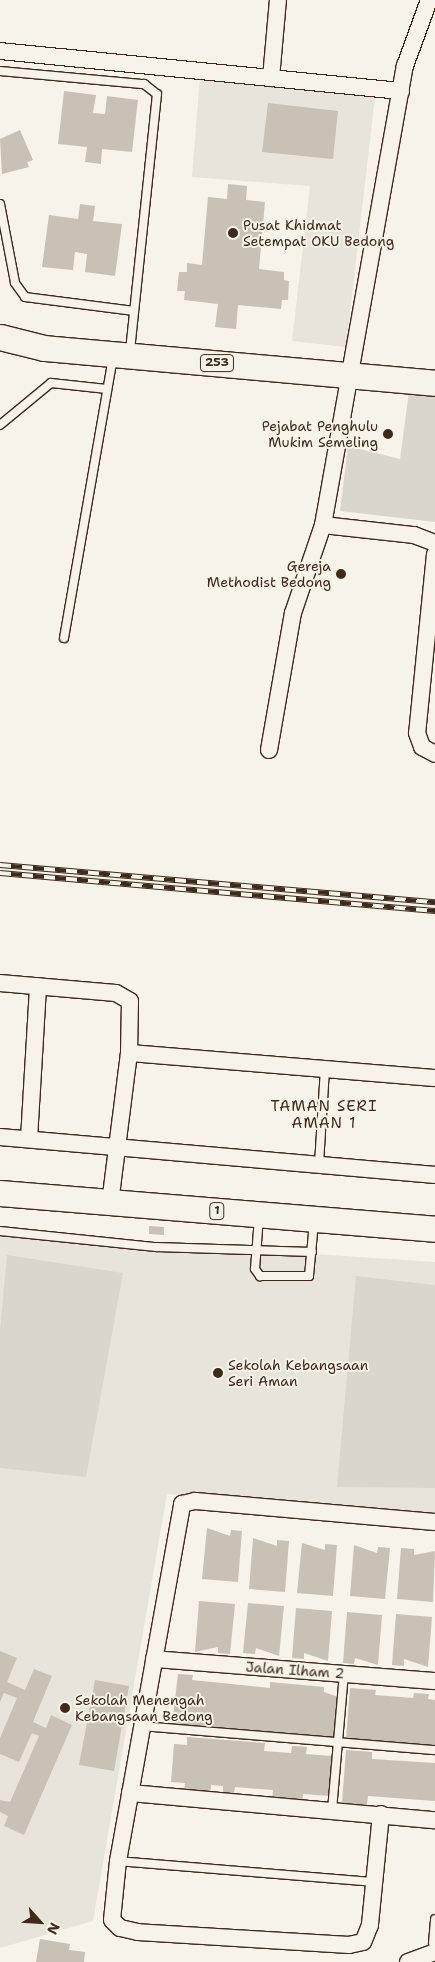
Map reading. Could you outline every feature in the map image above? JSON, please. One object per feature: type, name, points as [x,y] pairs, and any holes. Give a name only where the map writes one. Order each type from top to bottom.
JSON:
[{"type":"main road","name":"253","points":[[0,337],[44,348],[435,383]]},
{"type":"main road","name":"1","points":[[0,1193],[435,1229]]},
{"type":"street","points":[[271,78],[278,0]]},
{"type":"street","points":[[269,750],[293,613],[323,525],[408,53],[429,0]]},
{"type":"street","points":[[0,51],[401,90]]},
{"type":"street","points":[[323,525],[414,535],[435,543]]},
{"type":"street","points":[[435,554],[417,733],[422,747],[435,754]]},
{"type":"street","points":[[0,983],[127,998],[133,1012],[110,1202]]},
{"type":"street","points":[[29,1139],[38,986]]},
{"type":"street","points":[[129,1053],[435,1078]]},
{"type":"street","points":[[0,1137],[435,1175]]},
{"type":"street","points":[[381,1814],[369,1934],[357,1944],[138,1932],[120,1928],[112,1920],[118,1860],[178,1514],[187,1501],[435,1522]]},
{"type":"street","name":"Jalan Ilham 2","points":[[154,1659],[435,1681]]},
{"type":"street","points":[[130,1793],[435,1820]]},
{"type":"street","points":[[408,1962],[434,1941]]},
{"type":"lane","points":[[0,71],[144,84],[154,89],[157,100],[134,311],[121,355],[107,389],[64,638]]},
{"type":"lane","points":[[0,204],[15,283],[21,293],[35,300],[134,311]]},
{"type":"lane","points":[[0,425],[51,384],[107,389]]},
{"type":"lane","points":[[319,1164],[325,1069]]},
{"type":"lane","points":[[259,1215],[256,1274],[260,1276],[306,1278],[312,1252],[314,1220]]},
{"type":"lane","points":[[0,1231],[156,1247],[257,1248],[312,1252]]},
{"type":"lane","points":[[332,1810],[344,1674]]},
{"type":"lane","points":[[142,1726],[435,1750]]},
{"type":"lane","points":[[118,1860],[374,1882]]},
{"type":"lane","points":[[434,1941],[435,1918]]},
{"type":"shaded area","points":[[200,76],[375,97],[346,347],[292,341],[310,186],[192,177]]},
{"type":"shaded area","points":[[409,391],[435,394],[435,522],[340,511],[348,446],[400,459]]},
{"type":"shaded area","name":"Sekolah Kebangsaan Seri Aman","points":[[0,1233],[435,1262],[435,1513],[167,1494],[93,1921],[0,1948]]},
{"type":"shaded area","points":[[7,1255],[123,1273],[86,1477],[0,1468],[0,1331]]},
{"type":"shaded area","points":[[356,1276],[435,1285],[435,1488],[337,1487]]},
{"type":"building","points":[[64,91],[96,95],[93,113],[105,114],[107,96],[138,100],[132,152],[102,149],[101,164],[85,162],[87,147],[58,144]]},
{"type":"building","points":[[268,103],[338,111],[333,159],[262,152]]},
{"type":"building","points":[[20,130],[33,160],[27,162],[29,167],[2,174],[0,139]]},
{"type":"building","name":"Pusat Khidmat Setempat OKU Bedong","points":[[228,184],[247,186],[246,200],[265,202],[259,269],[284,272],[284,280],[289,281],[288,300],[282,300],[281,309],[238,305],[236,329],[215,327],[218,304],[184,300],[185,291],[177,291],[179,272],[187,272],[187,263],[202,265],[208,197],[227,199]]},
{"type":"building","points":[[80,204],[95,206],[93,221],[122,224],[115,276],[85,272],[87,254],[75,252],[73,270],[42,267],[49,215],[78,219]]},
{"type":"building","points":[[149,1226],[164,1227],[164,1235],[149,1234]]},
{"type":"building","points":[[207,1528],[230,1536],[231,1530],[242,1531],[238,1582],[202,1579]]},
{"type":"building","points":[[253,1538],[277,1546],[277,1540],[289,1541],[285,1592],[249,1589]]},
{"type":"building","points":[[302,1543],[325,1550],[325,1544],[337,1545],[333,1596],[297,1593]]},
{"type":"building","points":[[354,1545],[377,1553],[378,1547],[390,1548],[385,1599],[350,1596]]},
{"type":"building","points":[[401,1548],[414,1549],[414,1555],[435,1551],[433,1602],[397,1599]]},
{"type":"building","points":[[199,1601],[235,1604],[230,1654],[218,1653],[218,1647],[195,1652]]},
{"type":"building","points":[[248,1603],[284,1606],[279,1656],[256,1648],[255,1654],[243,1653]]},
{"type":"building","points":[[296,1608],[332,1611],[328,1661],[304,1653],[304,1659],[292,1658]]},
{"type":"building","points":[[347,1612],[382,1615],[378,1665],[355,1658],[354,1664],[343,1663]]},
{"type":"building","points":[[396,1614],[432,1617],[428,1667],[404,1659],[404,1666],[392,1665]]},
{"type":"building","points":[[0,1651],[17,1658],[7,1682],[25,1690],[34,1669],[52,1676],[33,1722],[46,1728],[51,1715],[72,1725],[24,1835],[4,1826],[8,1816],[0,1812],[0,1800],[10,1802],[39,1736],[32,1733],[19,1762],[0,1754],[0,1738],[17,1698],[4,1693],[0,1702]]},
{"type":"building","points":[[178,1674],[193,1675],[192,1680],[270,1688],[270,1682],[324,1687],[324,1692],[338,1697],[334,1741],[172,1724]]},
{"type":"building","points":[[95,1680],[129,1686],[114,1771],[79,1765]]},
{"type":"building","points":[[350,1688],[376,1690],[375,1695],[413,1698],[414,1693],[429,1694],[428,1699],[435,1700],[435,1746],[346,1739]]},
{"type":"building","points":[[187,1737],[265,1743],[264,1751],[291,1753],[292,1746],[307,1747],[306,1754],[332,1756],[329,1796],[303,1794],[302,1803],[272,1802],[273,1790],[235,1787],[234,1794],[223,1793],[223,1786],[211,1785],[210,1796],[184,1794],[185,1783],[171,1782],[174,1744],[187,1745]]},
{"type":"building","points":[[346,1750],[372,1752],[372,1759],[435,1763],[435,1801],[368,1796],[367,1805],[342,1803]]},
{"type":"building","points":[[40,1939],[70,1944],[69,1950],[85,1952],[84,1962],[36,1962]]},
{"type":"railway","points":[[0,865],[435,902]]},
{"type":"railway","points":[[0,873],[435,911]]},
{"type":"place","name":"Pusat Khidmat Setempat OKU Bedong","points":[[233,233]]},
{"type":"place","name":"Pejabat Penghulu Mukim Semeling","points":[[388,434]]},
{"type":"place","name":"Gereja Methodist Bedong","points":[[341,574]]},
{"type":"place","name":"Sekolah Kebangsaan Seri Aman","points":[[218,1373]]},
{"type":"place","name":"Sekolah Menengah Kebangsaan Bedong","points":[[65,1708]]},
{"type":"district","name":"TAMAN SERI AMAN 1","points":[[324,1114]]}]
